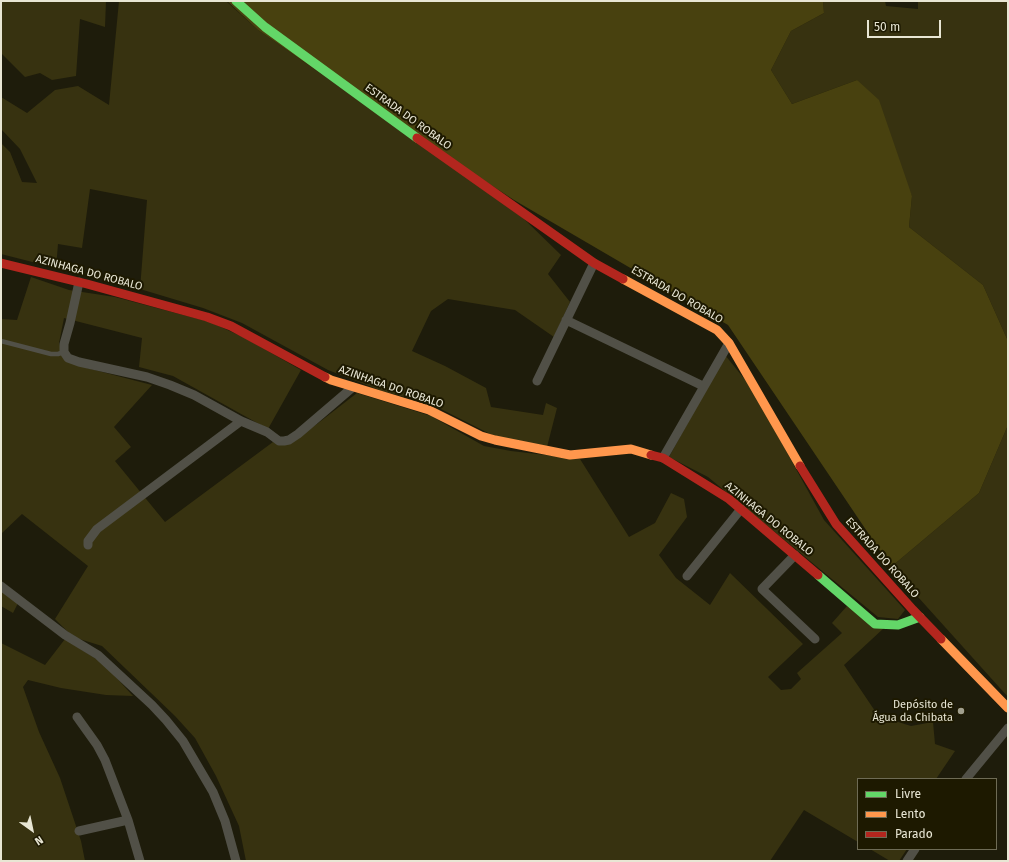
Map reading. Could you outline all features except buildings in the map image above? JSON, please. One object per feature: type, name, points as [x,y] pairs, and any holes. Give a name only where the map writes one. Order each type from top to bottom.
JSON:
[{"type":"street","name":"ESTRADA DO ROBALO","points":[[236,1],[265,27],[350,90],[594,263],[717,330],[729,343],[815,492],[836,524],[920,617],[1008,708]]},
{"type":"street","name":"AZINHAGA DO ROBALO","points":[[1,263],[79,282],[225,323],[332,380],[353,388],[429,410],[481,436],[570,455],[631,449],[663,458],[729,499],[875,624],[898,625],[920,617]]},
{"type":"street","points":[[537,381],[594,263]]},
{"type":"street","points":[[79,282],[64,344],[64,352],[68,358],[79,362],[147,377],[170,385],[194,395],[241,421],[267,432],[279,441],[284,441],[298,434],[353,388]]},
{"type":"street","points":[[566,320],[704,386]]},
{"type":"street","points":[[663,458],[729,343]]},
{"type":"street","points":[[88,545],[88,541],[97,529],[241,421]]},
{"type":"street","points":[[687,576],[741,509]]},
{"type":"street","points":[[795,555],[762,589],[815,639]]},
{"type":"street","points":[[1,586],[65,635],[98,655],[152,705],[183,741],[209,785],[224,821],[236,861]]},
{"type":"street","points":[[77,717],[97,745],[105,760],[128,820],[140,861]]},
{"type":"street","points":[[967,778],[1008,728]]},
{"type":"street","points":[[79,831],[128,820]]},
{"type":"street","points":[[907,861],[915,850]]},
{"type":"lane","points":[[1,341],[52,354],[64,352]]},
{"type":"shaded area","points":[[1,1],[106,1],[105,27],[80,19],[76,76],[52,80],[40,73],[25,77],[1,53]]},
{"type":"shaded area","points":[[119,1],[226,1],[258,30],[523,218],[561,255],[548,274],[570,302],[554,337],[515,310],[448,299],[431,311],[412,351],[445,366],[486,388],[491,407],[543,415],[546,403],[557,408],[547,447],[496,437],[431,404],[382,391],[328,370],[242,323],[203,308],[140,289],[147,200],[90,189],[82,248],[58,244],[56,268],[1,254],[1,143],[10,152],[22,182],[37,183],[20,149],[1,129],[1,97],[27,113],[55,90],[78,86],[109,105]]},
{"type":"shaded area","points":[[227,1],[823,1],[824,13],[791,31],[771,70],[792,104],[857,80],[879,100],[912,196],[909,227],[983,285],[1008,341],[1008,425],[979,493],[891,567],[728,325],[514,200],[326,77],[258,30]]},
{"type":"shaded area","points":[[823,1],[885,1],[886,6],[918,9],[918,1],[1008,1],[1008,341],[983,285],[909,227],[912,196],[857,80],[792,104],[771,70],[791,31],[824,13]]},
{"type":"shaded area","points":[[31,277],[69,290],[115,297],[210,322],[245,338],[301,370],[268,429],[173,376],[139,367],[142,338],[64,318],[59,343],[64,357],[87,368],[152,385],[114,427],[131,447],[115,461],[165,522],[273,442],[285,444],[317,424],[357,393],[431,416],[484,446],[511,451],[580,459],[629,537],[655,523],[671,493],[684,499],[687,517],[659,555],[676,578],[710,605],[730,573],[803,644],[768,677],[781,690],[791,689],[801,679],[797,673],[842,633],[832,623],[847,606],[884,628],[844,665],[873,708],[879,716],[911,726],[933,722],[935,744],[955,751],[937,778],[857,778],[857,841],[804,810],[770,861],[246,861],[239,826],[216,776],[195,738],[175,716],[102,646],[73,637],[55,619],[88,566],[22,514],[1,534],[1,319],[17,320]]},
{"type":"shaded area","points":[[725,355],[751,387],[824,520],[905,610],[898,619],[878,617],[708,477],[669,457]]},
{"type":"shaded area","points":[[1008,425],[1008,697],[891,567],[979,493]]},
{"type":"shaded area","points":[[1,590],[18,603],[13,613],[1,606]]},
{"type":"shaded area","points":[[65,639],[104,664],[133,696],[106,695],[61,688],[28,680],[23,687],[39,732],[60,778],[81,841],[85,861],[1,861],[1,643],[45,665]]},
{"type":"shaded area","points":[[872,850],[906,850],[899,861],[890,861]]},
{"type":"traffic: fast","points":[[236,1],[265,27],[417,138]]},
{"type":"traffic: fast","points":[[818,575],[875,624],[898,625],[920,617]]},
{"type":"traffic: slow","points":[[623,279],[717,330],[729,343],[800,466]]},
{"type":"traffic: slow","points":[[325,377],[429,410],[481,436],[495,440],[570,455],[631,449],[651,455]]},
{"type":"traffic: slow","points":[[941,639],[1008,708]]},
{"type":"traffic: jam","points":[[417,138],[594,263],[623,279]]},
{"type":"traffic: jam","points":[[1,263],[87,284],[207,317],[231,326],[325,377]]},
{"type":"traffic: jam","points":[[651,455],[663,458],[729,499],[818,575]]},
{"type":"traffic: jam","points":[[800,466],[836,524],[941,639]]},
{"type":"place","name":"Depósito de Água da Chibata","points":[[961,711]]}]
